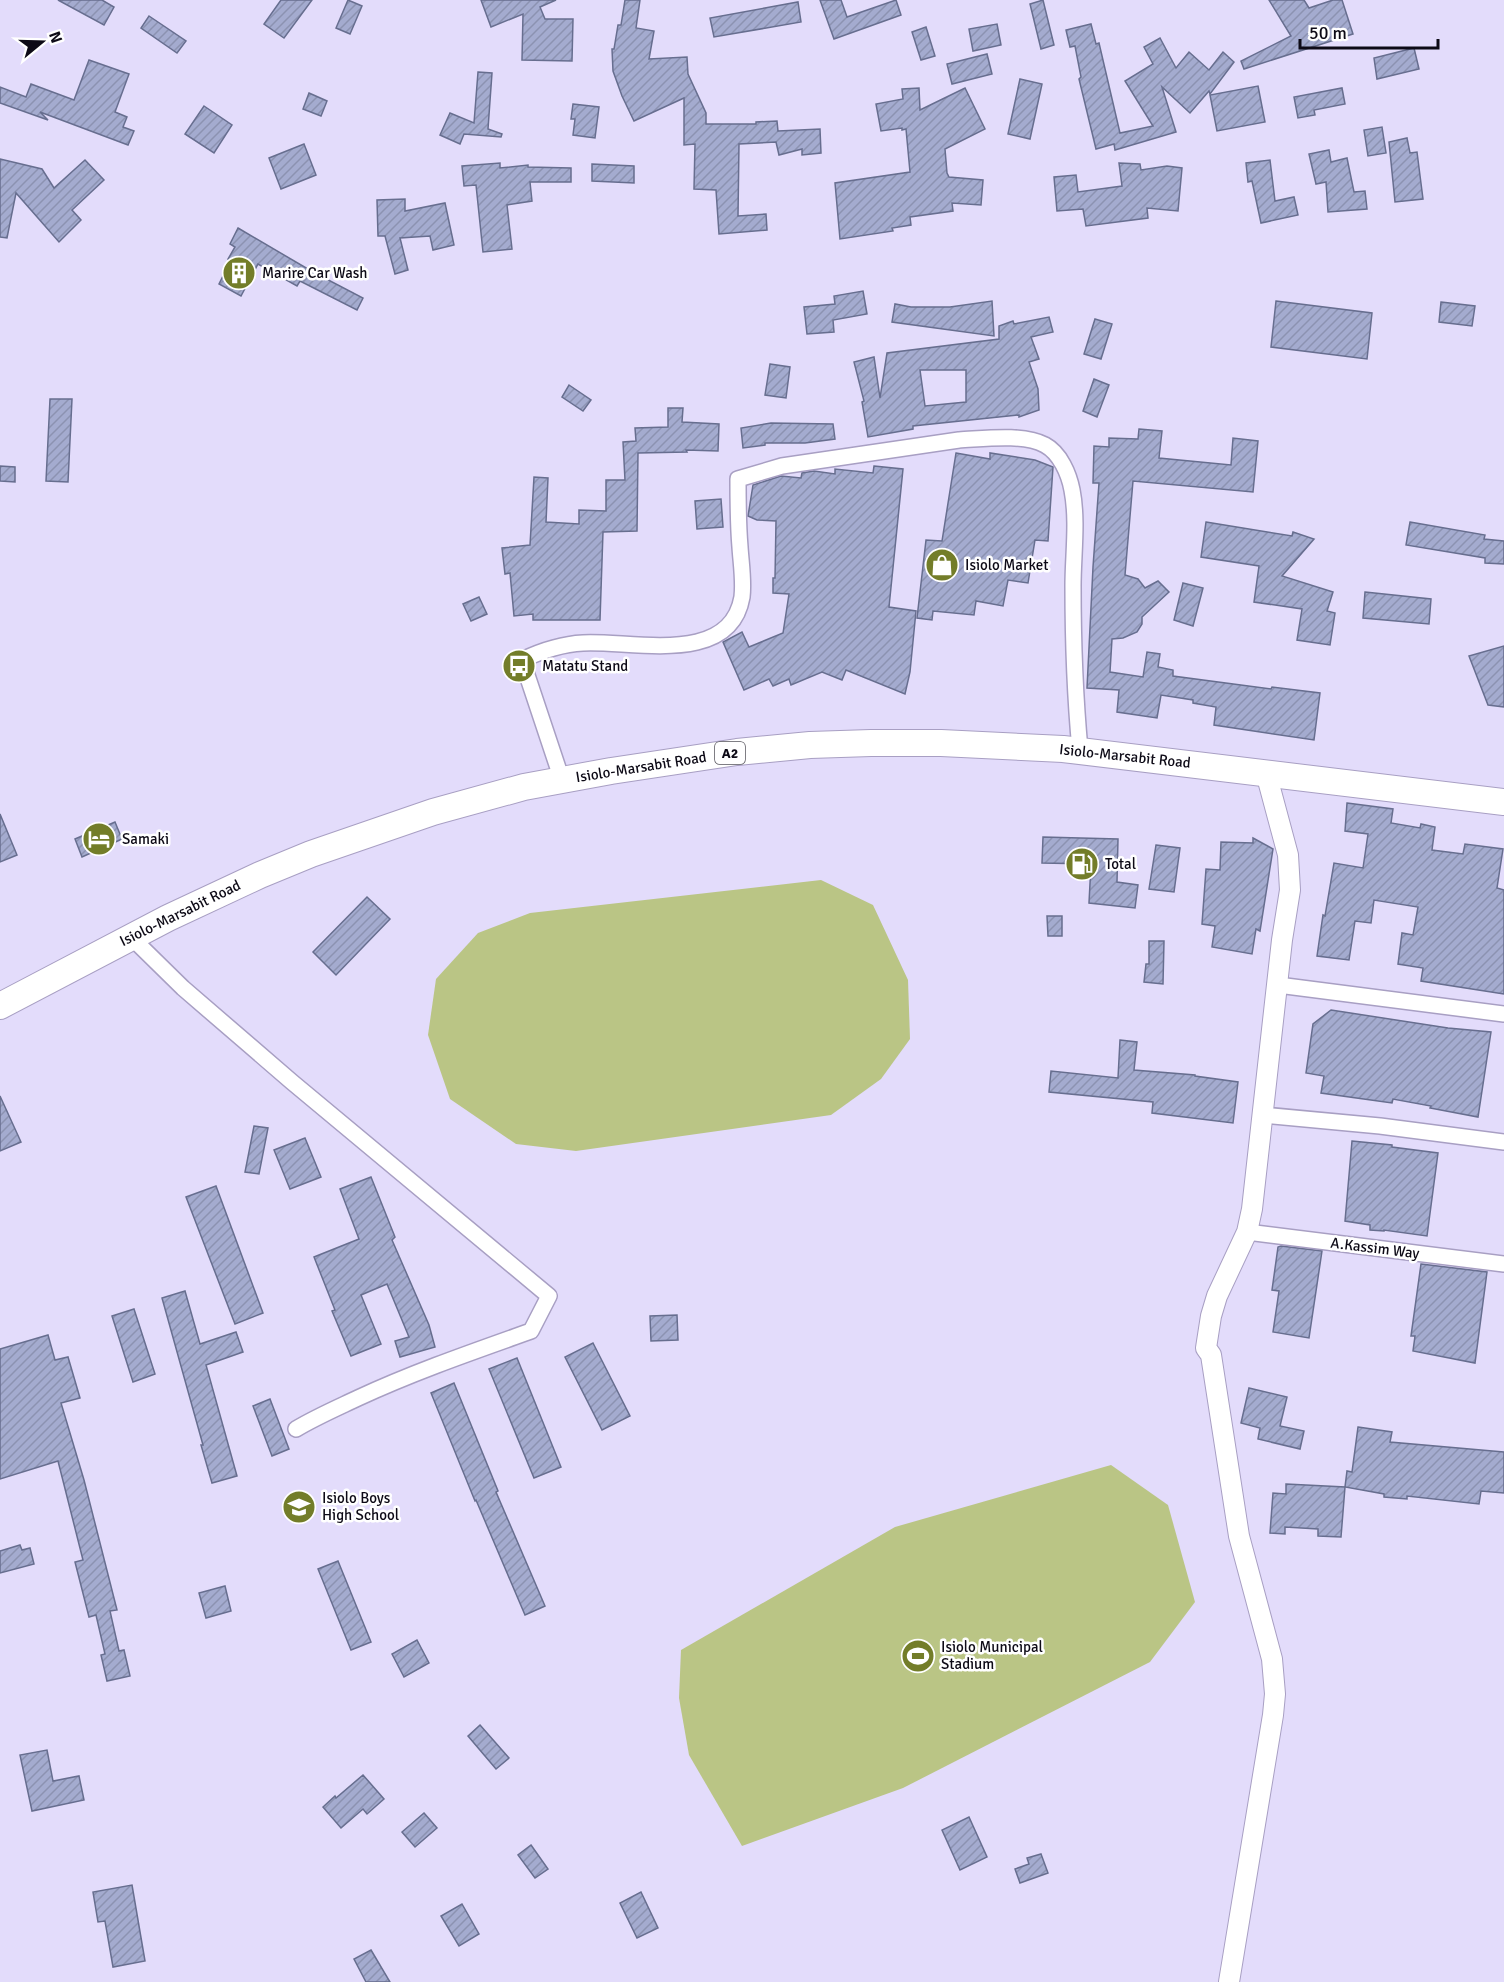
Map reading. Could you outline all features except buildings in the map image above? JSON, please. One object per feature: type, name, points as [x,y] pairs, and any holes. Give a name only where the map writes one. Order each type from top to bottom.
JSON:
[{"type":"highway","name":"Isiolo-Marsabit Road","points":[[0,1006],[130,936],[202,901],[311,854],[433,812],[524,787],[737,752],[810,745],[941,744],[1080,750],[1504,802]]},
{"type":"street","points":[[562,780],[522,660],[553,648],[582,643],[684,645],[725,629],[734,621],[742,596],[738,479],[803,462],[981,439],[1022,439],[1046,445],[1054,452],[1068,475],[1074,505],[1075,699],[1080,750]]},
{"type":"street","points":[[1229,1982],[1275,1694],[1272,1659],[1239,1536],[1211,1354],[1206,1348],[1210,1316],[1247,1232],[1252,1209],[1290,879],[1286,846],[1266,773]]},
{"type":"street","points":[[130,936],[183,988],[292,1082],[549,1296],[531,1331],[433,1366],[312,1419],[296,1430]]},
{"type":"street","points":[[1278,985],[1504,1014]]},
{"type":"street","points":[[1263,1115],[1380,1126],[1504,1142]]},
{"type":"street","name":"A.Kassim Way","points":[[1247,1232],[1504,1264]]},
{"type":"green space","points":[[821,880],[873,905],[908,980],[910,1039],[881,1079],[831,1115],[576,1151],[516,1144],[450,1099],[428,1035],[436,979],[478,933],[530,913]]},
{"type":"green space","name":"Isiolo Municipal Stadium","points":[[1111,1465],[1168,1505],[1195,1602],[1150,1662],[903,1788],[742,1846],[689,1755],[679,1698],[681,1650],[895,1527]]},
{"type":"place","name":"Marire Car Wash","points":[[239,273]]},
{"type":"place","name":"Isiolo Market","points":[[942,565]]},
{"type":"place","name":"Matatu Stand","points":[[519,666]]},
{"type":"place","name":"Samaki","points":[[99,839]]},
{"type":"place","name":"Total","points":[[1082,864]]},
{"type":"place","name":"Isiolo Boys High School","points":[[299,1507]]},
{"type":"place","name":"Isiolo Municipal Stadium","points":[[918,1656]]}]
